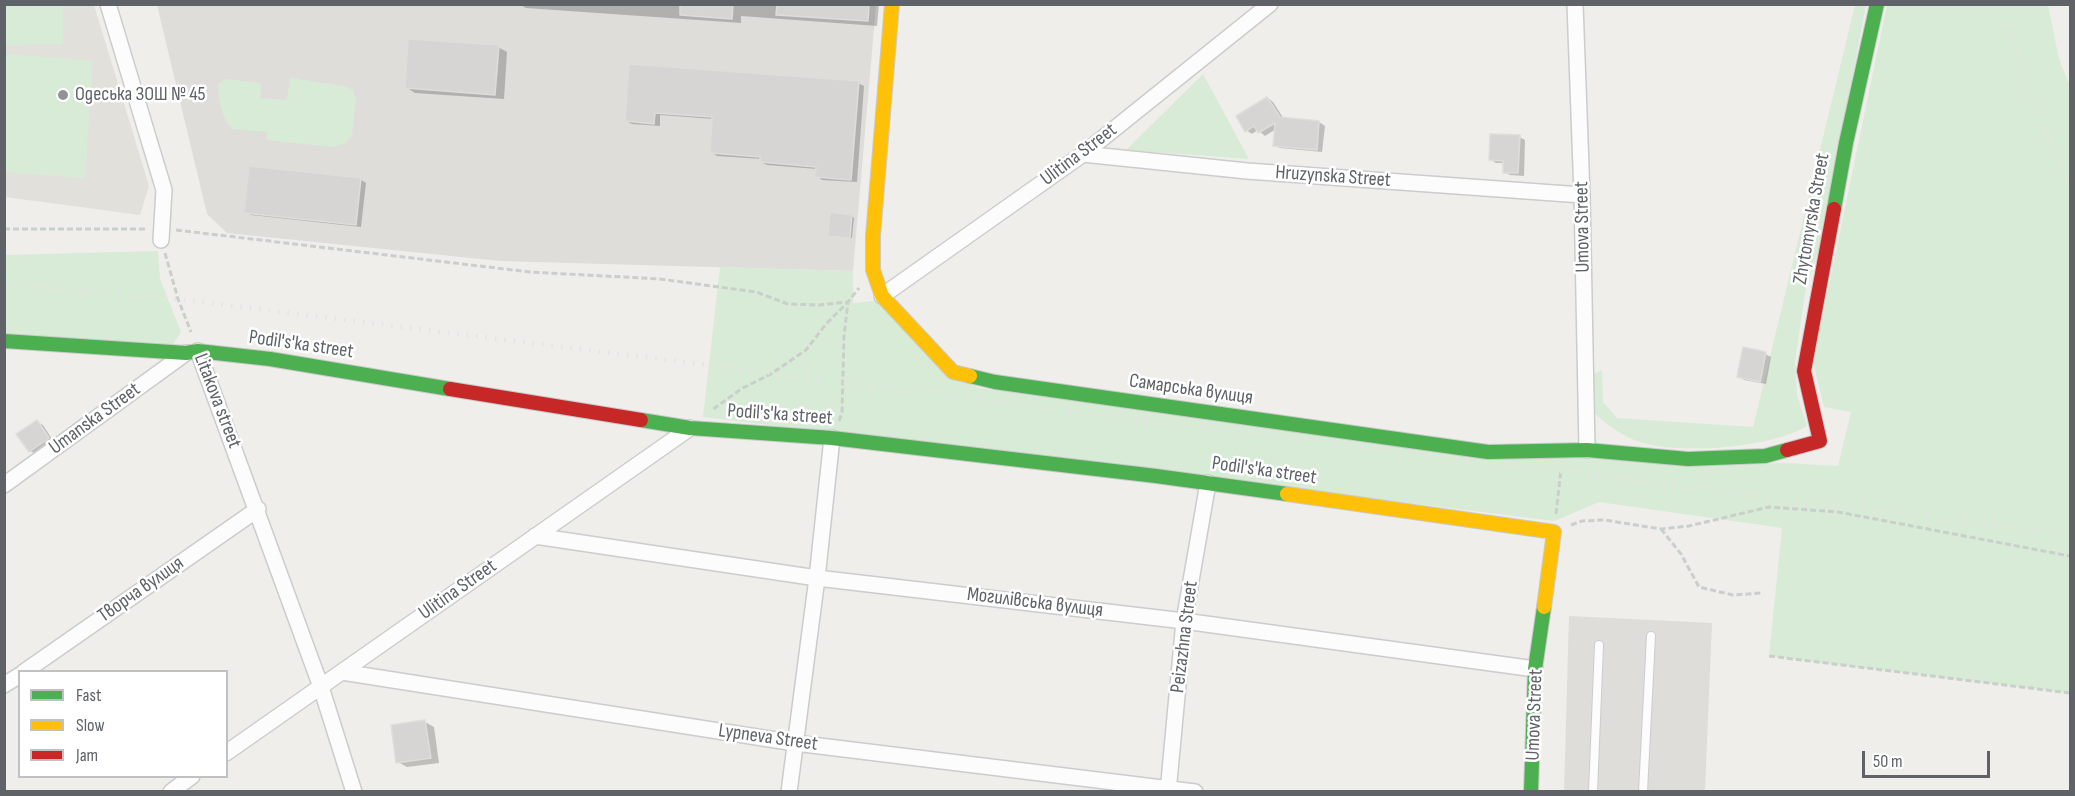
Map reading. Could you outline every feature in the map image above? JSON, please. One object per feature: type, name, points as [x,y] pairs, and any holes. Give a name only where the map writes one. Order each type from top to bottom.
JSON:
[{"type":"street","points":[[108,4],[164,190],[162,235]]},
{"type":"street","name":"Самарська вулиця","points":[[892,4],[873,236],[873,270],[882,296],[953,372],[995,382],[1488,452],[1587,450],[1688,459],[1765,456],[1820,441]]},
{"type":"street","name":"Ulitina Street","points":[[882,296],[1083,154],[1270,4]]},
{"type":"street","name":"Umova Street","points":[[1575,4],[1582,195],[1587,450]]},
{"type":"street","name":"Zhytomyrska Street","points":[[1820,441],[1804,371],[1846,143],[1877,4]]},
{"type":"street","name":"Hruzynska Street","points":[[1083,154],[1247,171],[1582,195]]},
{"type":"street","name":"Podil's'ka street","points":[[4,341],[192,352],[282,361],[690,429],[832,438],[1208,483],[1554,532]]},
{"type":"street","name":"Umanska Street","points":[[4,485],[192,352]]},
{"type":"street","name":"Litakova street","points":[[192,352],[258,509],[321,687],[354,792]]},
{"type":"street","name":"Ulitina Street","points":[[228,752],[690,429]]},
{"type":"street","points":[[789,792],[817,578],[832,438]]},
{"type":"street","name":"Peizazhna Street","points":[[1168,790],[1184,621],[1208,483]]},
{"type":"street","name":"Творча вулиця","points":[[27,670],[258,509]]},
{"type":"street","name":"Umova Street","points":[[1532,792],[1535,669],[1554,532]]},
{"type":"street","name":"Могилівська вулиця","points":[[535,536],[817,578],[1184,621],[1535,669]]},
{"type":"street","name":"Lypneva Street","points":[[342,672],[795,743],[1195,792]]},
{"type":"street","points":[[4,685],[18,676]]},
{"type":"street","points":[[171,792],[191,778]]},
{"type":"lane","points":[[1644,792],[1651,636]]},
{"type":"lane","points":[[1593,792],[1599,645]]},
{"type":"path","points":[[4,229],[162,235],[530,272],[660,279],[756,292],[788,304],[819,305],[848,302]]},
{"type":"path","name":"Litakova street","points":[[162,235],[192,352]]},
{"type":"path","points":[[690,429],[741,389],[771,374],[806,350],[873,270]]},
{"type":"path","points":[[832,438],[842,412],[844,336],[848,302]]},
{"type":"path","points":[[1562,450],[1554,532],[1582,520],[1604,520],[1661,529],[1689,526],[1769,507],[1838,512],[2070,556]]},
{"type":"path","points":[[1661,529],[1681,554],[1699,587],[1733,595],[1762,593]]},
{"type":"path","points":[[1769,656],[2070,693]]},
{"type":"shaded area","name":"Одеська ЗОШ № 45","points":[[5,5],[94,5],[149,186],[140,215],[5,197]]},
{"type":"shaded area","points":[[157,5],[876,5],[853,271],[500,261],[227,233],[207,214]]},
{"type":"shaded area","points":[[1569,616],[1712,623],[1705,791],[1564,792]]},
{"type":"green space","points":[[4,5],[63,5],[63,44],[5,45]]},
{"type":"green space","points":[[1855,5],[1866,5],[1822,239],[1805,293],[1795,362],[1797,395],[1807,426],[1771,440],[1725,447],[1657,446],[1626,436],[1606,423],[1590,408],[1594,374],[1602,370],[1603,402],[1617,418],[1753,427]]},
{"type":"green space","points":[[1887,5],[2048,5],[2059,59],[2070,86],[2070,693],[1769,656],[1782,528],[1599,502],[1555,521],[703,417],[720,267],[853,271],[853,303],[875,301],[978,388],[1686,467],[1783,463],[1838,466],[1851,412],[1824,407],[1813,362]]},
{"type":"green space","points":[[5,54],[93,61],[85,178],[5,172]]},
{"type":"green space","points":[[1203,74],[1249,159],[1126,150]]},
{"type":"green space","points":[[290,78],[344,86],[353,90],[356,100],[352,134],[346,143],[333,147],[267,140],[267,132],[232,129],[221,108],[219,83],[225,79],[261,83],[260,98],[287,100]]},
{"type":"green space","points":[[158,251],[160,279],[181,332],[172,346],[5,335],[4,255]]},
{"type":"building","points":[[680,4],[733,4],[732,19],[680,15]]},
{"type":"building","points":[[777,4],[869,4],[868,21],[776,15]]},
{"type":"building","points":[[408,39],[499,45],[495,95],[405,88]]},
{"type":"building","points":[[629,64],[859,81],[851,180],[815,177],[816,167],[760,162],[760,157],[710,153],[712,117],[655,113],[654,124],[625,121]]},
{"type":"building","points":[[1267,97],[1280,117],[1319,121],[1317,150],[1273,146],[1275,123],[1258,133],[1254,126],[1245,132],[1236,116]]},
{"type":"building","points":[[1490,134],[1520,135],[1518,173],[1503,173],[1503,161],[1489,160]]},
{"type":"building","points":[[249,166],[361,178],[356,225],[244,213]]},
{"type":"building","points":[[830,212],[852,215],[850,238],[828,236]]},
{"type":"building","points":[[1743,347],[1766,352],[1760,382],[1737,377]]},
{"type":"building","points":[[37,420],[49,438],[29,452],[16,434]]},
{"type":"building","points":[[425,720],[431,758],[396,763],[391,725]]},
{"type":"railway","points":[[2003,4],[2033,106],[2070,186]]},
{"type":"railway","points":[[4,284],[178,299],[2070,535]]},
{"type":"traffic: fast","points":[[1834,209],[1846,143],[1877,4]]},
{"type":"traffic: fast","points":[[4,341],[186,353],[198,351],[270,359],[450,389]]},
{"type":"traffic: fast","points":[[970,376],[995,382],[1488,452],[1587,450],[1688,459],[1765,456],[1787,450]]},
{"type":"traffic: fast","points":[[641,420],[690,428],[832,438],[1156,476],[1287,494]]},
{"type":"traffic: fast","points":[[1531,792],[1535,669],[1544,607]]},
{"type":"traffic: slow","points":[[892,4],[873,236],[873,270],[882,296],[953,372],[970,376]]},
{"type":"traffic: slow","points":[[1287,494],[1554,532],[1544,607]]},
{"type":"traffic: jam","points":[[1787,450],[1820,441],[1804,371],[1834,209]]},
{"type":"traffic: jam","points":[[450,389],[641,420]]},
{"type":"place","name":"Одеська ЗОШ № 45","points":[[63,95]]}]
